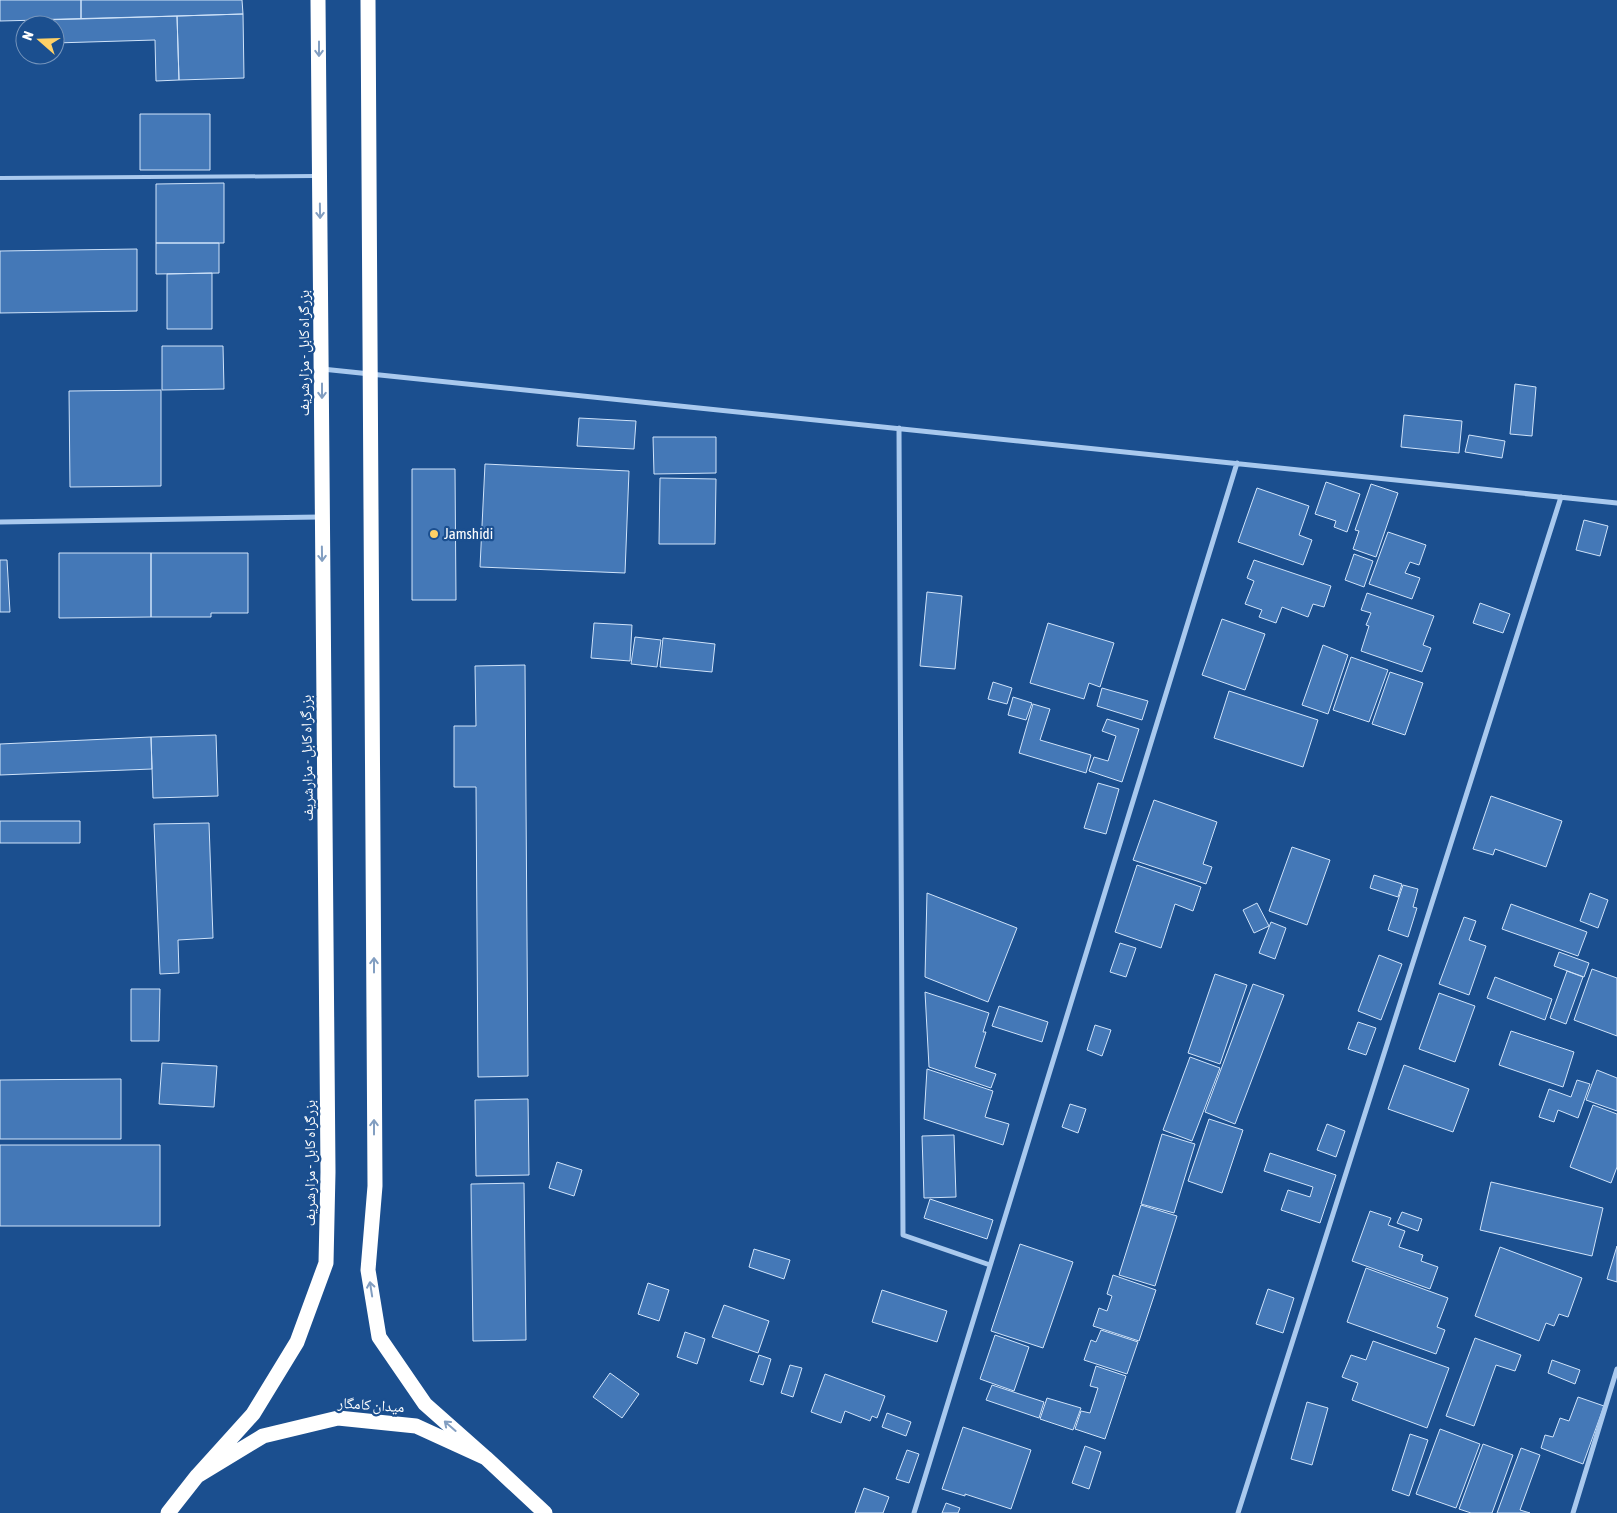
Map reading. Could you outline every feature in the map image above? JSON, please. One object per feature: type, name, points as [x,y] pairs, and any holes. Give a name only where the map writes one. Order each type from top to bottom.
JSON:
[{"type":"highway","name":"بزرگراه کابل - مزارشریف","points":[[197,1476],[253,1414],[273,1382],[297,1342],[326,1263],[328,1172],[318,0]]},
{"type":"highway","points":[[368,0],[375,1186],[368,1270],[379,1337],[425,1404],[486,1458]]},
{"type":"highway","name":"میدان کامگار","points":[[168,1513],[197,1476],[263,1436],[338,1418],[416,1426],[486,1458],[545,1513]]},
{"type":"street","points":[[322,369],[1617,502]]},
{"type":"street","points":[[899,428],[903,1235],[990,1266]]},
{"type":"street","points":[[914,1513],[1237,463]]},
{"type":"street","points":[[1238,1513],[1561,497]]},
{"type":"street","points":[[0,522],[322,517]]},
{"type":"street","points":[[1573,1513],[1617,1370]]},
{"type":"lane","points":[[0,178],[320,176]]},
{"type":"building","points":[[0,0],[81,0],[81,19],[65,19],[65,15],[15,15],[15,21],[0,21]]},
{"type":"building","points":[[81,0],[242,0],[243,14],[81,19]]},
{"type":"building","points":[[243,14],[244,78],[179,80],[177,16]]},
{"type":"building","points":[[177,16],[179,80],[156,81],[155,40],[65,43],[65,19]]},
{"type":"building","points":[[140,114],[210,114],[210,170],[140,170]]},
{"type":"building","points":[[224,183],[224,243],[156,243],[156,184]]},
{"type":"building","points":[[156,243],[219,243],[219,273],[156,274]]},
{"type":"building","points":[[137,249],[137,311],[0,313],[0,251]]},
{"type":"building","points":[[212,273],[212,329],[167,329],[167,274]]},
{"type":"building","points":[[162,346],[223,346],[224,389],[162,390]]},
{"type":"building","points":[[1515,384],[1536,387],[1532,436],[1510,434]]},
{"type":"building","points":[[161,390],[161,486],[70,487],[69,391]]},
{"type":"building","points":[[1404,415],[1462,421],[1459,453],[1401,447]]},
{"type":"building","points":[[579,418],[636,421],[634,449],[577,446]]},
{"type":"building","points":[[1469,435],[1505,441],[1502,458],[1465,452]]},
{"type":"building","points":[[653,437],[716,437],[716,473],[654,474]]},
{"type":"building","points":[[485,464],[629,471],[625,573],[480,567]]},
{"type":"building","name":"Jamshidi","points":[[412,469],[455,469],[456,600],[412,600]]},
{"type":"building","points":[[660,478],[716,479],[715,544],[659,544]]},
{"type":"building","points":[[1326,482],[1360,494],[1347,532],[1334,527],[1336,521],[1315,514]]},
{"type":"building","points":[[1371,484],[1398,493],[1376,557],[1353,549],[1359,531],[1355,530]]},
{"type":"building","points":[[1257,488],[1309,506],[1299,535],[1312,540],[1303,565],[1238,542]]},
{"type":"building","points":[[1584,520],[1608,526],[1600,556],[1576,550]]},
{"type":"building","points":[[1388,532],[1426,545],[1419,565],[1410,562],[1405,573],[1420,578],[1412,599],[1369,584]]},
{"type":"building","points":[[59,553],[151,553],[151,617],[59,618]]},
{"type":"building","points":[[151,553],[248,553],[248,613],[211,613],[211,617],[151,617]]},
{"type":"building","points":[[1354,554],[1373,561],[1364,587],[1345,580]]},
{"type":"building","points":[[0,560],[7,560],[10,612],[0,612]]},
{"type":"building","points":[[1254,560],[1331,586],[1324,607],[1313,604],[1308,617],[1282,607],[1276,623],[1259,617],[1262,610],[1245,604],[1254,581],[1247,578]]},
{"type":"building","points":[[927,592],[962,596],[955,669],[920,666]]},
{"type":"building","points":[[1367,593],[1434,616],[1423,645],[1431,648],[1422,672],[1361,651],[1369,626],[1366,625],[1371,613],[1361,610]]},
{"type":"building","points":[[1480,603],[1510,614],[1503,633],[1473,623]]},
{"type":"building","points":[[1222,619],[1265,634],[1245,690],[1202,675]]},
{"type":"building","points":[[594,623],[632,625],[630,661],[591,658]]},
{"type":"building","points":[[1048,623],[1114,643],[1100,687],[1089,683],[1084,699],[1030,683]]},
{"type":"building","points":[[635,637],[661,640],[657,667],[631,664]]},
{"type":"building","points":[[663,638],[715,644],[712,672],[660,667]]},
{"type":"building","points":[[1323,645],[1348,655],[1328,714],[1302,705]]},
{"type":"building","points":[[1351,657],[1388,670],[1369,722],[1333,710]]},
{"type":"building","points":[[525,665],[528,1076],[478,1077],[476,787],[454,787],[454,726],[476,726],[475,666]]},
{"type":"building","points":[[1390,672],[1423,683],[1405,735],[1372,724]]},
{"type":"building","points":[[993,682],[1012,688],[1007,704],[988,699]]},
{"type":"building","points":[[1102,688],[1148,701],[1142,720],[1097,706]]},
{"type":"building","points":[[1229,691],[1318,720],[1303,767],[1214,738]]},
{"type":"building","points":[[1013,697],[1032,703],[1026,720],[1008,715]]},
{"type":"building","points":[[1033,704],[1050,709],[1040,740],[1091,755],[1086,773],[1019,753]]},
{"type":"building","points":[[1107,719],[1139,729],[1122,782],[1089,771],[1094,757],[1108,761],[1116,736],[1102,731]]},
{"type":"building","points":[[216,735],[218,796],[153,798],[151,737]]},
{"type":"building","points":[[151,737],[152,769],[0,775],[0,744]]},
{"type":"building","points":[[1098,783],[1119,789],[1106,834],[1084,828]]},
{"type":"building","points":[[1491,796],[1562,821],[1546,867],[1495,849],[1493,855],[1473,849]]},
{"type":"building","points":[[1154,800],[1217,822],[1203,864],[1212,867],[1206,884],[1133,860]]},
{"type":"building","points":[[0,821],[80,821],[80,843],[0,843]]},
{"type":"building","points":[[209,823],[213,938],[178,940],[179,973],[160,974],[154,824]]},
{"type":"building","points":[[1292,847],[1330,860],[1307,925],[1269,911]]},
{"type":"building","points":[[1137,865],[1201,887],[1193,911],[1175,904],[1161,948],[1115,932]]},
{"type":"building","points":[[1374,875],[1402,884],[1398,897],[1370,888]]},
{"type":"building","points":[[1403,885],[1418,889],[1413,907],[1417,908],[1408,937],[1388,930]]},
{"type":"building","points":[[927,893],[1017,928],[988,1002],[925,977]]},
{"type":"building","points":[[1590,893],[1608,900],[1598,928],[1580,921]]},
{"type":"building","points":[[1257,903],[1269,926],[1254,933],[1243,910]]},
{"type":"building","points":[[1511,904],[1587,932],[1578,956],[1502,929]]},
{"type":"building","points":[[1464,917],[1476,921],[1469,940],[1486,946],[1469,995],[1439,984]]},
{"type":"building","points":[[1271,922],[1286,928],[1275,959],[1259,953]]},
{"type":"building","points":[[1120,943],[1136,948],[1126,977],[1110,972]]},
{"type":"building","points":[[1559,952],[1589,963],[1584,977],[1554,966]]},
{"type":"building","points":[[1379,955],[1402,964],[1381,1020],[1358,1011]]},
{"type":"building","points":[[1592,969],[1617,978],[1617,1036],[1574,1020]]},
{"type":"building","points":[[1567,971],[1583,977],[1566,1024],[1550,1018]]},
{"type":"building","points":[[1215,974],[1247,985],[1220,1064],[1188,1053]]},
{"type":"building","points":[[1495,977],[1552,999],[1545,1020],[1487,998]]},
{"type":"building","points":[[1253,984],[1284,995],[1235,1124],[1205,1112]]},
{"type":"building","points":[[131,989],[160,989],[159,1041],[131,1041]]},
{"type":"building","points":[[925,992],[989,1013],[983,1032],[986,1032],[975,1067],[996,1074],[991,1088],[929,1067]]},
{"type":"building","points":[[1439,993],[1475,1006],[1455,1062],[1419,1049]]},
{"type":"building","points":[[999,1006],[1048,1022],[1042,1042],[992,1026]]},
{"type":"building","points":[[1358,1022],[1376,1028],[1366,1055],[1348,1049]]},
{"type":"building","points":[[1095,1025],[1111,1030],[1102,1056],[1087,1050]]},
{"type":"building","points":[[1511,1031],[1574,1052],[1563,1087],[1499,1065]]},
{"type":"building","points":[[1190,1057],[1220,1068],[1192,1141],[1163,1130]]},
{"type":"building","points":[[162,1063],[217,1066],[214,1107],[159,1104]]},
{"type":"building","points":[[1404,1065],[1469,1089],[1453,1132],[1388,1109]]},
{"type":"building","points":[[927,1069],[993,1091],[985,1117],[1009,1124],[1003,1145],[924,1119]]},
{"type":"building","points":[[1597,1070],[1617,1078],[1617,1111],[1586,1100]]},
{"type":"building","points":[[121,1079],[121,1139],[0,1139],[0,1080]]},
{"type":"building","points":[[1577,1080],[1590,1084],[1578,1118],[1558,1110],[1554,1122],[1539,1117],[1549,1089],[1571,1097]]},
{"type":"building","points":[[528,1099],[529,1175],[476,1176],[475,1100]]},
{"type":"building","points":[[1070,1104],[1086,1109],[1078,1133],[1062,1127]]},
{"type":"building","points":[[1593,1105],[1617,1114],[1617,1167],[1611,1183],[1570,1167]]},
{"type":"building","points":[[1209,1119],[1243,1130],[1222,1193],[1188,1181]]},
{"type":"building","points":[[1327,1124],[1345,1131],[1336,1157],[1317,1150]]},
{"type":"building","points":[[1162,1134],[1195,1144],[1174,1213],[1141,1204]]},
{"type":"building","points":[[954,1135],[956,1197],[924,1198],[922,1136]]},
{"type":"building","points":[[0,1145],[160,1145],[160,1226],[0,1226]]},
{"type":"building","points":[[1270,1153],[1336,1175],[1320,1223],[1281,1210],[1288,1190],[1310,1197],[1313,1187],[1264,1171]]},
{"type":"building","points":[[557,1162],[582,1170],[574,1196],[549,1188]]},
{"type":"building","points":[[1491,1182],[1603,1208],[1592,1256],[1480,1230]]},
{"type":"building","points":[[524,1183],[526,1340],[473,1341],[471,1184]]},
{"type":"building","points":[[930,1199],[993,1220],[987,1239],[924,1218]]},
{"type":"building","points":[[1141,1205],[1177,1216],[1155,1286],[1119,1275]]},
{"type":"building","points":[[1370,1211],[1391,1218],[1388,1225],[1405,1231],[1399,1247],[1423,1255],[1421,1261],[1438,1267],[1430,1289],[1352,1261]]},
{"type":"building","points":[[1402,1212],[1422,1219],[1418,1231],[1397,1223]]},
{"type":"building","points":[[1020,1244],[1073,1262],[1043,1348],[991,1331]]},
{"type":"building","points":[[1617,1246],[1617,1282],[1607,1279]]},
{"type":"building","points":[[1500,1247],[1582,1278],[1568,1317],[1559,1314],[1554,1326],[1546,1323],[1539,1341],[1475,1316]]},
{"type":"building","points":[[754,1249],[790,1260],[784,1279],[749,1267]]},
{"type":"building","points":[[1366,1268],[1448,1298],[1437,1327],[1445,1330],[1436,1354],[1347,1322]]},
{"type":"building","points":[[1113,1275],[1156,1290],[1139,1341],[1093,1326],[1099,1308],[1107,1311],[1112,1296],[1107,1294]]},
{"type":"building","points":[[648,1283],[669,1290],[659,1321],[638,1314]]},
{"type":"building","points":[[1268,1289],[1294,1298],[1283,1333],[1256,1324]]},
{"type":"building","points":[[882,1290],[947,1311],[937,1342],[872,1322]]},
{"type":"building","points":[[724,1305],[769,1321],[758,1353],[712,1337]]},
{"type":"building","points":[[1101,1330],[1138,1342],[1127,1374],[1084,1360],[1091,1340],[1096,1342]]},
{"type":"building","points":[[685,1332],[705,1339],[697,1364],[677,1357]]},
{"type":"building","points":[[995,1335],[1029,1347],[1014,1391],[980,1379]]},
{"type":"building","points":[[1475,1338],[1521,1355],[1515,1371],[1496,1365],[1474,1426],[1446,1416]]},
{"type":"building","points":[[1373,1341],[1449,1368],[1427,1428],[1352,1400],[1358,1383],[1342,1377],[1351,1355],[1366,1360]]},
{"type":"building","points":[[759,1355],[771,1359],[763,1385],[750,1381]]},
{"type":"building","points":[[1552,1360],[1580,1370],[1575,1384],[1548,1373]]},
{"type":"building","points":[[790,1365],[802,1368],[793,1397],[781,1393]]},
{"type":"building","points":[[1096,1366],[1126,1376],[1105,1439],[1075,1429],[1081,1411],[1090,1413],[1098,1388],[1090,1386]]},
{"type":"building","points":[[610,1373],[639,1394],[622,1418],[593,1397]]},
{"type":"building","points":[[825,1374],[885,1396],[877,1418],[872,1416],[870,1421],[845,1411],[841,1423],[811,1412]]},
{"type":"building","points":[[992,1385],[1044,1402],[1039,1418],[986,1400]]},
{"type":"building","points":[[1578,1397],[1604,1406],[1583,1464],[1541,1448],[1545,1435],[1553,1437],[1560,1418],[1569,1421]]},
{"type":"building","points":[[1047,1398],[1081,1408],[1073,1430],[1040,1419]]},
{"type":"building","points":[[1307,1402],[1328,1408],[1312,1465],[1291,1459]]},
{"type":"building","points":[[887,1413],[911,1422],[906,1436],[882,1427]]},
{"type":"building","points":[[963,1427],[1031,1450],[1011,1509],[965,1494],[965,1496],[942,1489]]},
{"type":"building","points":[[1440,1429],[1480,1444],[1456,1508],[1416,1494]]},
{"type":"building","points":[[1410,1434],[1428,1440],[1409,1496],[1392,1490]]},
{"type":"building","points":[[1483,1444],[1513,1455],[1492,1513],[1471,1513],[1459,1509]]},
{"type":"building","points":[[1085,1446],[1101,1452],[1089,1489],[1072,1483]]},
{"type":"building","points":[[1521,1448],[1540,1455],[1520,1510],[1530,1513],[1497,1513]]},
{"type":"building","points":[[907,1450],[919,1454],[909,1483],[896,1479]]},
{"type":"building","points":[[864,1488],[889,1497],[883,1513],[855,1513]]},
{"type":"building","points":[[946,1503],[960,1508],[958,1513],[942,1513]]},
{"type":"place","name":"Jamshidi","points":[[434,534]]}]
